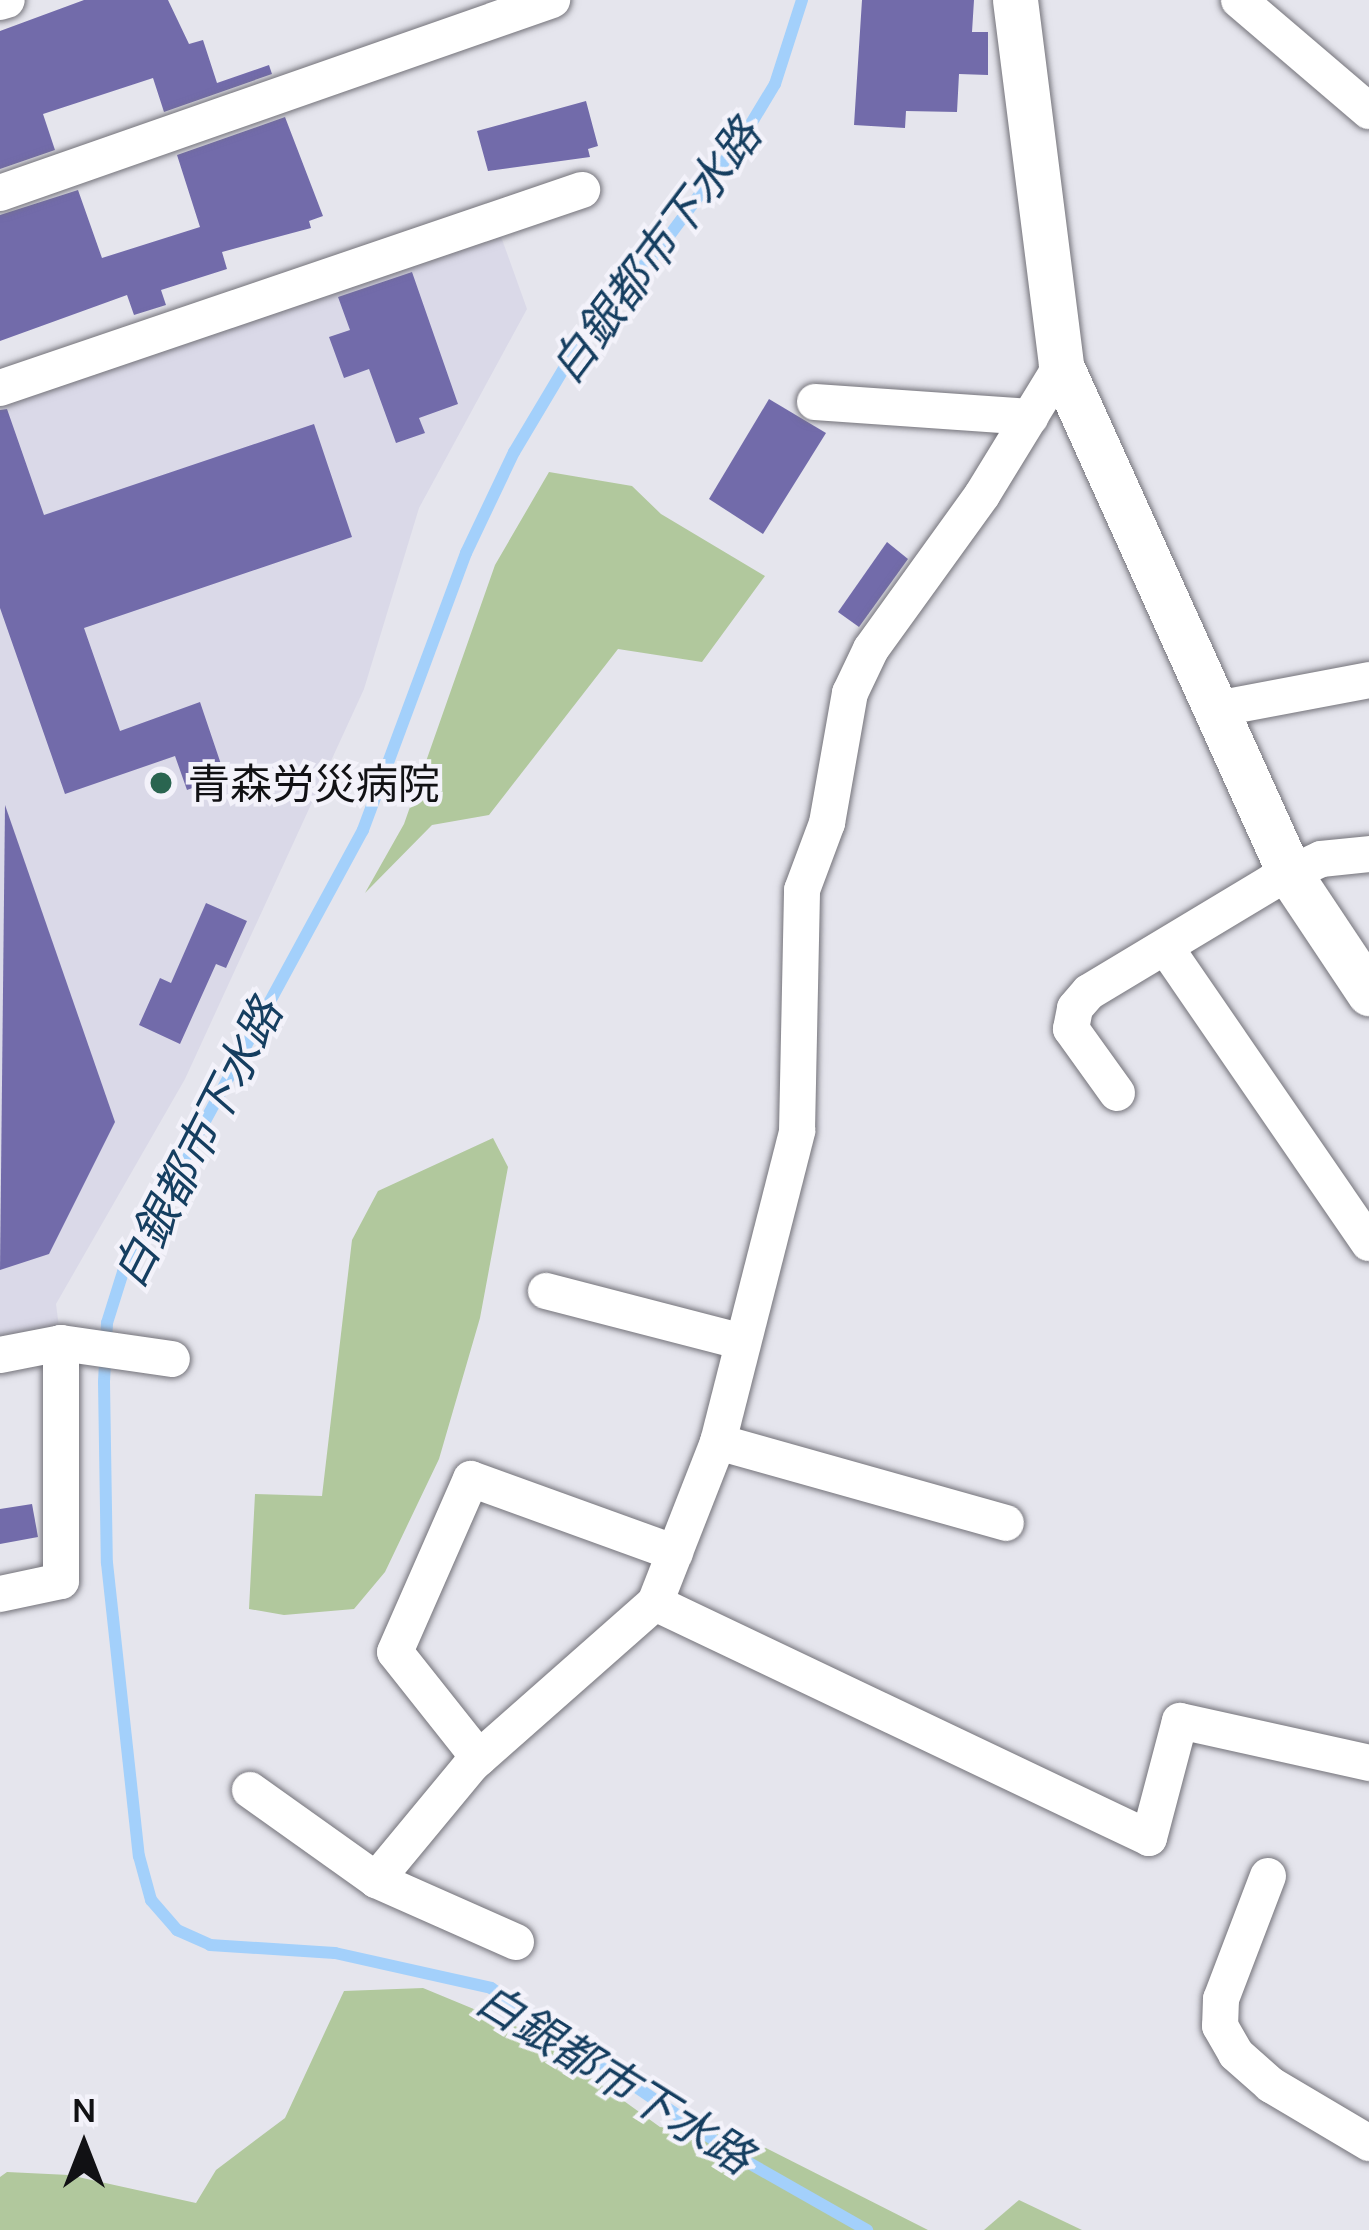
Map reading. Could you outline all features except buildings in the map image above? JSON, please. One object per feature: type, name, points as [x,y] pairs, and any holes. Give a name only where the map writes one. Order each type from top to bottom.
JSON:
[{"type":"street","points":[[0,193],[552,0]]},
{"type":"street","points":[[1016,0],[1061,366],[1292,875],[1369,993]]},
{"type":"street","points":[[1239,0],[1369,111]]},
{"type":"street","points":[[0,388],[582,190]]},
{"type":"street","points":[[376,1880],[479,1758],[655,1603],[718,1442],[796,1131],[802,890],[827,824],[850,693],[871,649],[1061,366]]},
{"type":"street","points":[[815,402],[1030,416]]},
{"type":"street","points":[[1216,710],[1369,680]]},
{"type":"street","points":[[1117,1093],[1071,1029],[1075,1008],[1166,948],[1321,859],[1369,854]]},
{"type":"street","points":[[1166,948],[1369,1243]]},
{"type":"street","points":[[546,1291],[740,1342]]},
{"type":"street","points":[[0,1594],[61,1581],[62,1343]]},
{"type":"street","points":[[0,1355],[62,1343],[172,1359]]},
{"type":"street","points":[[718,1442],[1006,1523]]},
{"type":"street","points":[[479,1758],[395,1652],[471,1479],[674,1553]]},
{"type":"street","points":[[655,1603],[1149,1838],[1180,1721],[1369,1763]]},
{"type":"street","points":[[250,1790],[376,1880],[516,1942]]},
{"type":"street","points":[[1268,1876],[1221,1999],[1220,2026],[1236,2054],[1271,2085],[1369,2143]]},
{"type":"shaded area","name":"青森労災病院","points":[[494,217],[527,309],[419,508],[364,689],[185,1079],[56,1304],[61,1343],[0,1355],[0,388]]},
{"type":"green space","points":[[549,472],[632,486],[661,514],[765,576],[702,662],[618,649],[489,815],[432,825],[365,893],[404,824],[495,565]]},
{"type":"green space","points":[[493,1138],[508,1167],[480,1318],[439,1459],[385,1572],[354,1609],[284,1615],[249,1609],[255,1494],[322,1496],[352,1240],[378,1191]]},
{"type":"green space","points":[[423,1988],[527,2031],[660,2127],[744,2137],[928,2230],[0,2230],[0,2177],[7,2172],[69,2175],[196,2203],[216,2170],[285,2118],[344,1991]]},
{"type":"green space","points":[[1019,2200],[1082,2230],[984,2230]]},
{"type":"waterway","name":"白銀都市下水路","points":[[802,0],[775,84],[746,132],[658,251],[597,313],[514,452],[466,553],[363,830],[123,1272],[107,1323],[107,1563],[139,1856],[151,1900],[177,1930],[210,1945],[335,1953],[491,1988],[742,2159],[867,2230]]},
{"type":"place","name":"青森労災病院","points":[[161,783]]}]
